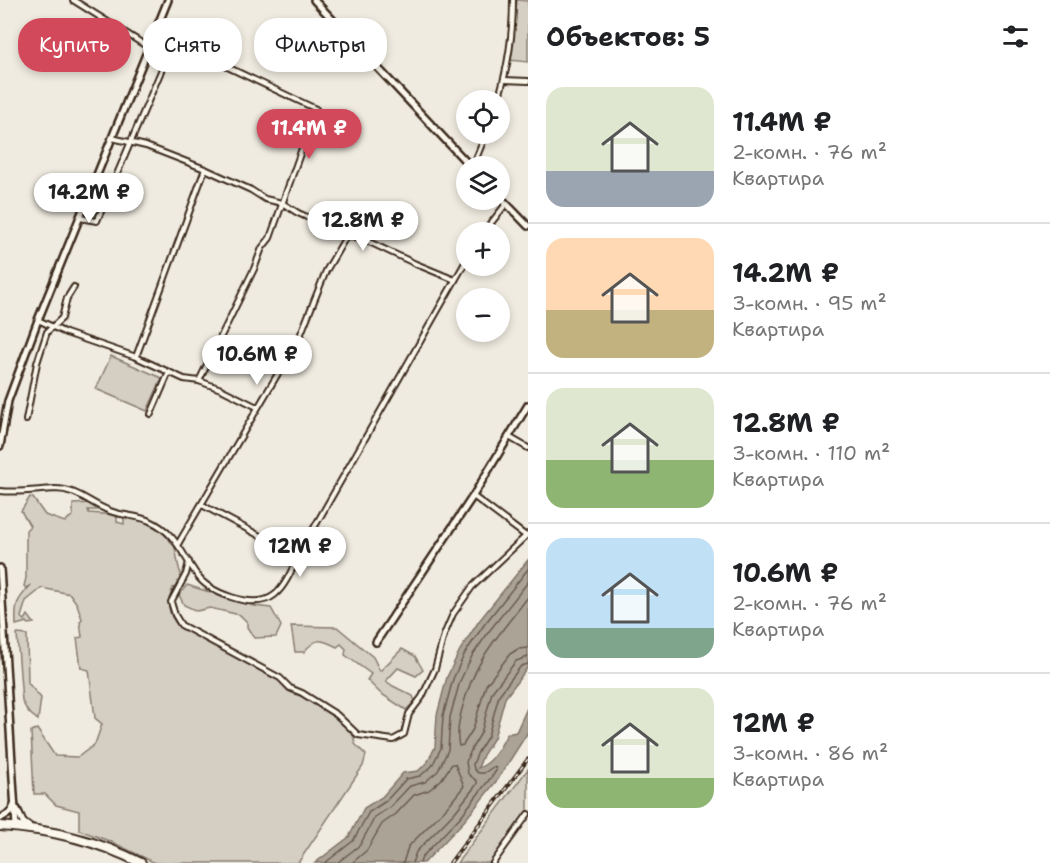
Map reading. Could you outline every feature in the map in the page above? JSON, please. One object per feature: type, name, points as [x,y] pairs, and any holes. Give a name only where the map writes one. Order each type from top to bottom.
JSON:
[{"type":"highway","points":[[0,826],[35,830],[102,846],[141,863]]},
{"type":"main road","points":[[160,18],[168,0]]},
{"type":"main road","points":[[314,0],[462,156]]},
{"type":"main road","points":[[0,446],[8,401],[38,320],[143,60]]},
{"type":"main road","points":[[510,208],[528,226]]},
{"type":"main road","points":[[376,642],[473,496],[528,405]]},
{"type":"main road","points":[[0,568],[16,827]]},
{"type":"main road","points":[[0,819],[11,812],[15,804]]},
{"type":"main road","points":[[15,804],[23,822],[35,830]]},
{"type":"street","points":[[73,0],[143,44]]},
{"type":"street","points":[[501,90],[511,34],[513,0]]},
{"type":"street","points":[[79,218],[97,221],[161,72]]},
{"type":"street","points":[[199,381],[229,322],[262,248],[270,238],[316,109],[238,72]]},
{"type":"street","points":[[504,80],[528,81]]},
{"type":"street","points":[[112,138],[146,146],[206,170],[251,190],[265,199],[282,203],[347,236],[367,241],[455,280]]},
{"type":"street","points":[[136,357],[206,170]]},
{"type":"street","points":[[492,222],[501,210]]},
{"type":"street","points":[[178,544],[300,336],[326,271],[347,236]]},
{"type":"street","points":[[0,491],[20,493],[55,489],[76,492],[110,512],[148,520],[161,527],[178,544],[197,577],[220,594],[243,601],[262,602],[276,594],[288,578],[298,556],[457,276]]},
{"type":"street","points":[[26,420],[47,332],[62,318],[67,298],[74,287]]},
{"type":"street","points":[[38,320],[66,333],[136,357],[184,379],[199,381],[257,407]]},
{"type":"street","points":[[150,414],[169,372]]},
{"type":"street","points":[[509,437],[528,448]]},
{"type":"street","points":[[189,562],[186,574],[171,602],[181,625],[280,678],[290,688],[337,715],[358,735],[393,740],[404,734],[409,714],[422,697],[435,669],[444,635],[453,614],[472,587],[527,535],[473,496]]},
{"type":"street","points":[[202,506],[298,556]]},
{"type":"street","points":[[493,863],[528,814]]},
{"type":"shaded area","points":[[517,0],[528,1],[528,62],[510,60]]},
{"type":"shaded area","points":[[111,356],[162,378],[147,411],[96,389]]},
{"type":"shaded area","points":[[30,497],[45,515],[65,522],[73,515],[73,504],[92,503],[100,508],[88,510],[89,513],[117,515],[117,522],[124,524],[124,517],[131,518],[161,531],[172,541],[182,576],[176,590],[173,588],[169,604],[172,618],[179,627],[278,680],[288,691],[303,697],[334,717],[353,734],[355,744],[366,755],[363,766],[298,863],[155,863],[112,842],[79,830],[79,811],[56,805],[45,794],[34,794],[31,731],[37,729],[55,756],[78,757],[95,744],[102,724],[95,718],[89,670],[81,668],[77,638],[82,637],[80,622],[82,619],[77,604],[70,594],[42,588],[26,601],[21,617],[25,620],[28,615],[34,623],[16,625],[18,603],[31,585],[26,588],[24,586],[26,530],[30,526],[21,511]]},
{"type":"shaded area","points":[[187,585],[254,606],[271,608],[281,626],[276,637],[254,638],[247,627],[247,622],[240,615],[210,608],[197,611],[184,605],[179,595]]},
{"type":"shaded area","points":[[291,626],[337,627],[373,657],[380,671],[402,649],[415,656],[423,670],[416,676],[398,668],[386,681],[413,696],[415,701],[406,710],[380,693],[367,680],[371,674],[345,655],[346,649],[341,644],[337,647],[319,641],[304,652],[295,652]]},
{"type":"shaded area","points":[[17,634],[27,635],[28,683],[41,698],[38,720],[28,712],[22,701]]},
{"type":"shaded area","points":[[528,769],[528,814],[493,863],[457,863]]},
{"type":"water","points":[[528,560],[528,667],[505,698],[494,738],[478,768],[492,758],[507,734],[516,732],[528,706],[528,732],[498,779],[465,820],[424,863],[315,863],[349,837],[364,808],[382,797],[403,773],[418,771],[427,763],[435,747],[437,715],[447,677],[460,650],[479,621]]},
{"type":"railway","points":[[450,863],[528,759]]}]
